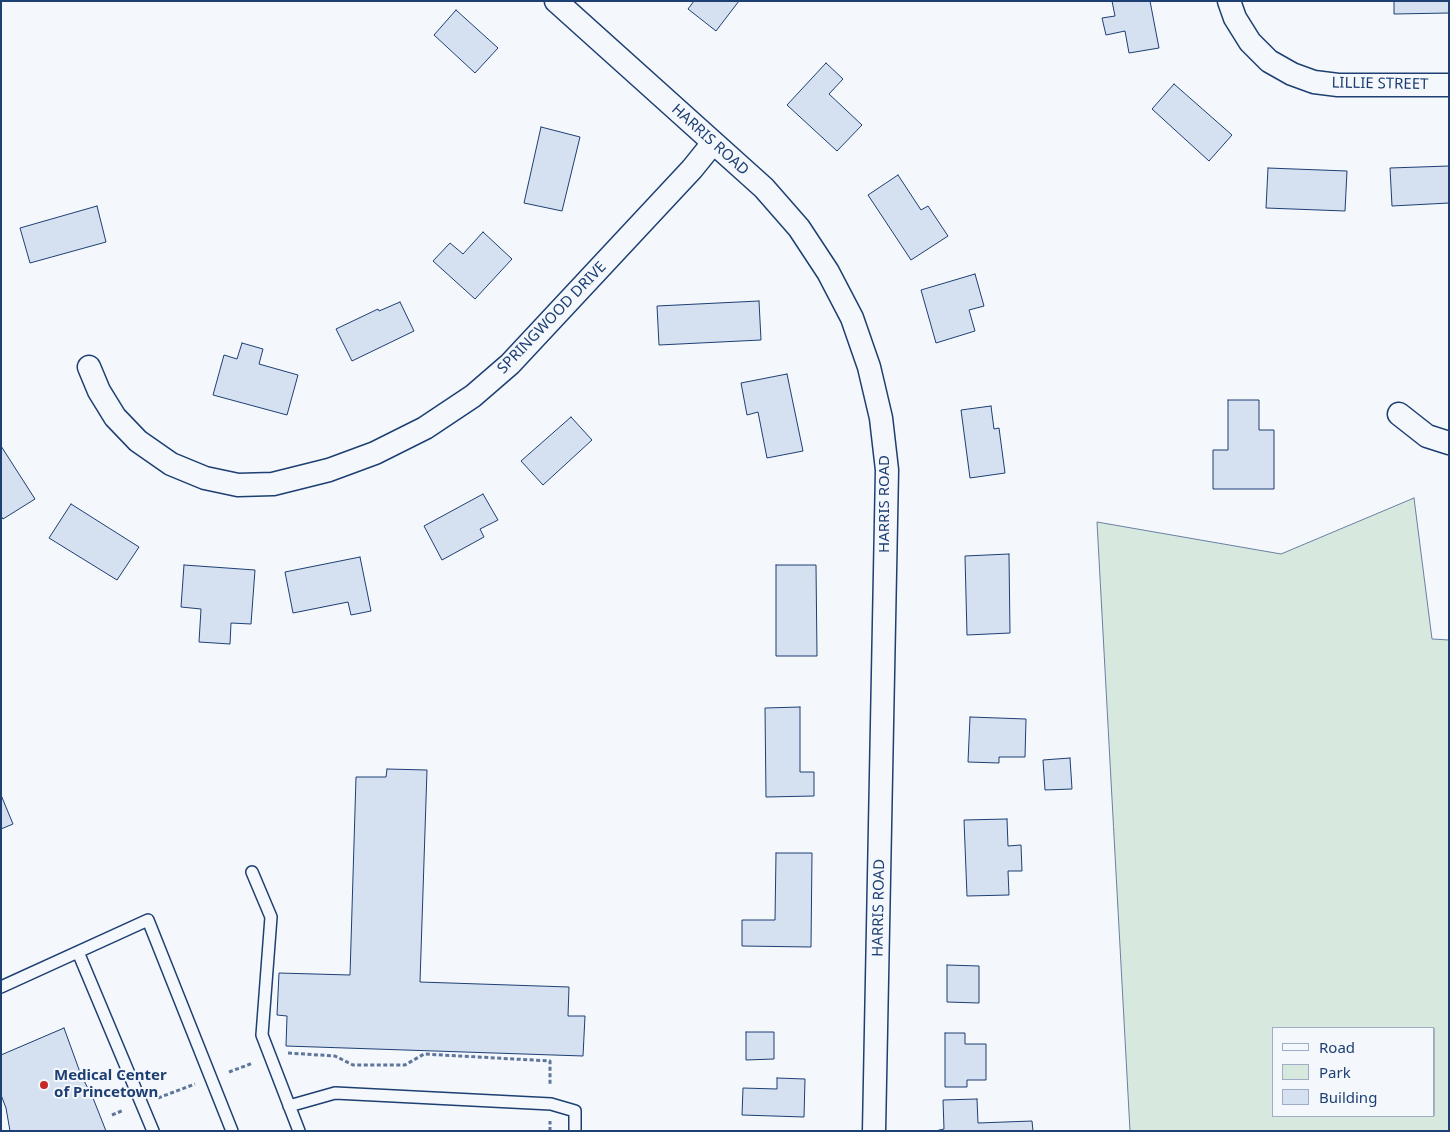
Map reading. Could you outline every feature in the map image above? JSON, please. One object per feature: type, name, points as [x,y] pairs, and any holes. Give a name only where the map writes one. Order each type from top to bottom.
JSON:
[{"type":"street","name":"LILLIE STREET","points":[[1229,1],[1235,18],[1250,42],[1270,61],[1292,74],[1314,82],[1338,85],[1449,85]]},
{"type":"street","name":"HARRIS ROAD","points":[[570,6],[713,143],[764,188],[799,228],[828,272],[852,318],[869,367],[881,418],[887,470],[874,1131]]},
{"type":"street","name":"SPRINGWOOD DRIVE","points":[[89,367],[99,391],[115,417],[138,442],[171,464],[205,478],[238,484],[273,484],[329,470],[375,453],[425,428],[473,396],[510,364],[692,169],[713,143]]},
{"type":"street","points":[[1399,414],[1426,436],[1449,443]]},
{"type":"lane","points":[[252,872],[271,917],[262,1035],[299,1131]]},
{"type":"lane","points":[[1,987],[148,920],[232,1131]]},
{"type":"lane","points":[[78,952],[153,1131]]},
{"type":"lane","points":[[289,1106],[335,1093],[551,1104],[576,1112],[575,1131]]},
{"type":"path","points":[[112,1115],[281,1053],[335,1056],[353,1065],[406,1065],[424,1054],[550,1062],[550,1131]]},
{"type":"green space","points":[[1414,498],[1432,639],[1449,640],[1449,1131],[1130,1131],[1097,522],[1281,554]]},
{"type":"building","points":[[694,1],[739,1],[716,31],[688,9]]},
{"type":"building","points":[[1112,1],[1150,1],[1159,48],[1129,53],[1125,31],[1106,35],[1102,18],[1115,16]]},
{"type":"building","points":[[1394,1],[1449,1],[1449,13],[1394,14]]},
{"type":"building","points":[[456,10],[498,48],[475,73],[434,35]]},
{"type":"building","points":[[826,63],[843,79],[829,94],[862,125],[837,151],[787,105]]},
{"type":"building","points":[[1174,84],[1232,135],[1209,161],[1152,109]]},
{"type":"building","points":[[541,127],[580,137],[562,211],[524,203]]},
{"type":"building","points":[[1449,166],[1449,203],[1392,206],[1390,168]]},
{"type":"building","points":[[1268,168],[1347,171],[1345,211],[1266,208]]},
{"type":"building","points":[[898,175],[921,210],[928,206],[948,236],[911,260],[868,195]]},
{"type":"building","points":[[97,206],[106,242],[30,263],[20,228]]},
{"type":"building","points":[[483,232],[512,259],[475,299],[433,261],[450,243],[463,254]]},
{"type":"building","points":[[975,274],[984,306],[969,310],[975,331],[936,343],[921,290]]},
{"type":"building","points":[[759,301],[761,340],[659,345],[657,306]]},
{"type":"building","points":[[400,302],[414,331],[352,361],[336,329],[378,309],[379,311]]},
{"type":"building","points":[[242,343],[263,349],[259,364],[298,375],[287,415],[213,395],[224,355],[237,359]]},
{"type":"building","points":[[787,374],[803,451],[767,458],[758,412],[747,415],[741,383]]},
{"type":"building","points":[[1228,400],[1259,400],[1259,430],[1274,430],[1274,489],[1213,489],[1213,450],[1228,450]]},
{"type":"building","points":[[991,406],[994,429],[999,428],[1005,473],[970,478],[961,410]]},
{"type":"building","points":[[571,417],[592,440],[543,485],[521,461]]},
{"type":"building","points":[[1,446],[35,499],[3,519],[1,516]]},
{"type":"building","points":[[483,494],[498,520],[480,529],[484,537],[442,560],[424,526]]},
{"type":"building","points":[[71,504],[139,547],[117,580],[49,538]]},
{"type":"building","points":[[1009,554],[1010,633],[967,635],[965,556]]},
{"type":"building","points":[[360,557],[371,611],[351,615],[348,602],[293,613],[285,572]]},
{"type":"building","points":[[184,565],[255,570],[251,624],[231,623],[230,644],[199,642],[201,609],[181,607]]},
{"type":"building","points":[[776,565],[816,565],[817,656],[776,656]]},
{"type":"building","points":[[800,707],[800,772],[814,772],[814,796],[766,797],[765,708]]},
{"type":"building","points":[[970,717],[1026,719],[1025,757],[999,757],[999,763],[968,762]]},
{"type":"building","points":[[1070,758],[1072,789],[1045,790],[1043,760]]},
{"type":"building","points":[[387,769],[427,770],[420,982],[569,987],[568,1016],[585,1016],[583,1056],[286,1046],[287,1016],[277,1015],[279,973],[350,975],[356,777],[386,777]]},
{"type":"building","points":[[1,795],[13,824],[1,829]]},
{"type":"building","points":[[1007,819],[1008,846],[1021,845],[1022,871],[1008,871],[1009,895],[967,896],[964,820]]},
{"type":"building","points":[[776,853],[812,853],[811,947],[742,946],[742,920],[775,920]]},
{"type":"building","points":[[947,965],[979,966],[979,1003],[947,1002]]},
{"type":"building","name":"Medical Center of Princetown","points":[[64,1028],[81,1075],[93,1098],[106,1131],[10,1131],[6,1108],[1,1095],[1,1055]]},
{"type":"building","points":[[746,1032],[774,1032],[774,1059],[746,1060]]},
{"type":"building","points":[[945,1033],[965,1033],[965,1044],[986,1044],[986,1080],[967,1080],[967,1087],[945,1087]]},
{"type":"building","points":[[777,1078],[805,1079],[804,1117],[742,1115],[743,1088],[777,1089]]},
{"type":"building","points":[[977,1099],[978,1123],[1032,1121],[1033,1131],[935,1131],[944,1129],[943,1100]]},
{"type":"place","name":"Medical Center of Princetown","points":[[44,1085]]}]
